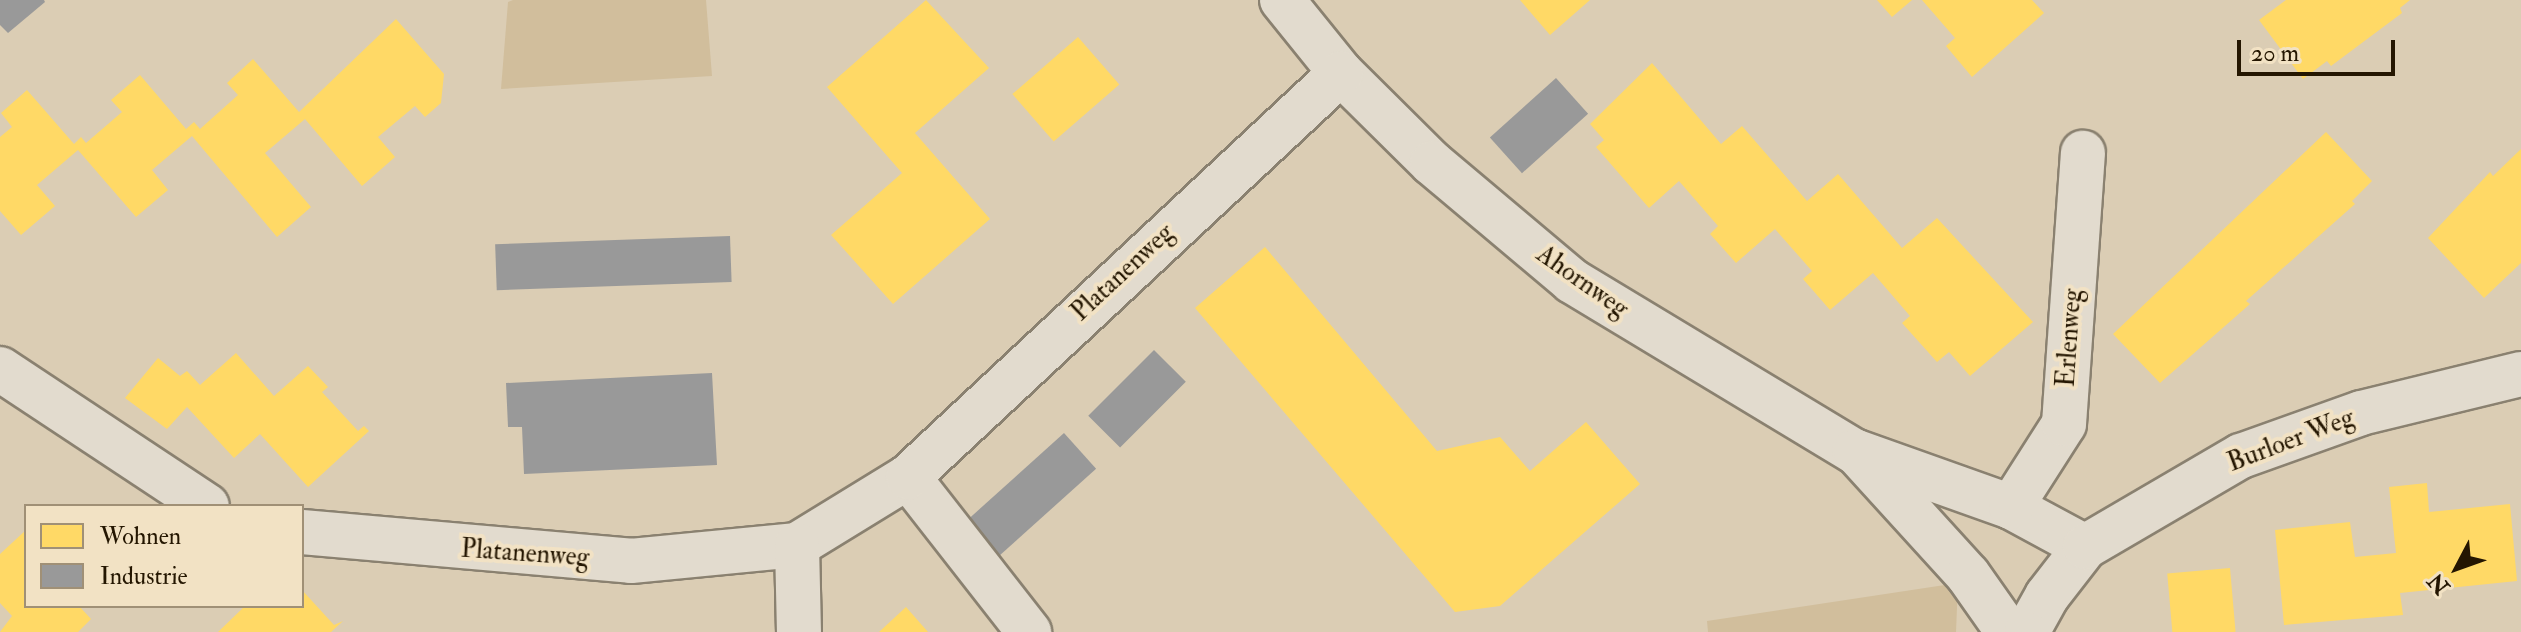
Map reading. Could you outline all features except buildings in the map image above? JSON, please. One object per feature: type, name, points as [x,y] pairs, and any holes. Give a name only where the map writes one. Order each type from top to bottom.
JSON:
[{"type":"street","name":"Ahornweg","points":[[1282,0],[1341,73],[1432,163],[1572,281],[1854,451],[2011,507],[2085,547]]},
{"type":"street","name":"Platanenweg","points":[[304,532],[631,561],[797,545],[908,477],[1341,73]]},
{"type":"street","name":"Erlenweg","points":[[2011,507],[2064,424],[2083,153]]},
{"type":"street","points":[[0,369],[204,504]]},
{"type":"street","name":"Burloer Weg","points":[[2027,632],[2047,596],[2085,547],[2241,456],[2361,413],[2521,374]]},
{"type":"street","name":"Ahornweg","points":[[1854,451],[1968,575],[2008,632]]},
{"type":"street","points":[[908,477],[1029,632]]},
{"type":"street","points":[[797,545],[799,632]]},
{"type":"shaded area","points":[[706,0],[712,76],[501,89],[508,2]]},
{"type":"shaded area","points":[[1958,583],[1956,632],[1708,632],[1707,621]]}]
